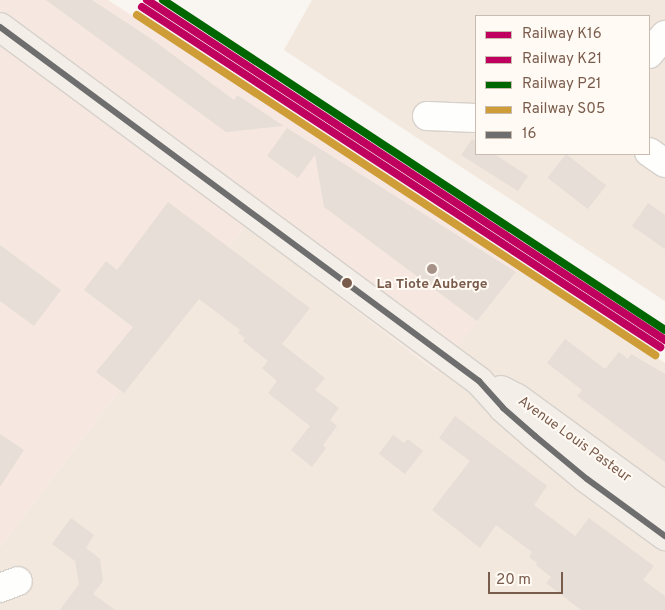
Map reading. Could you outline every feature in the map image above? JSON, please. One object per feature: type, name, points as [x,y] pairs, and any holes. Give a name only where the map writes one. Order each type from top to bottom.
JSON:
[{"type":"main road","name":"Avenue Louis Pasteur","points":[[0,27],[479,381],[503,408],[586,479],[665,536]]},
{"type":"main road","name":"Avenue Louis Pasteur","points":[[479,381],[517,398],[665,506]]},
{"type":"street","points":[[650,53],[665,35]]},
{"type":"street","points":[[427,116],[475,118]]},
{"type":"street","points":[[650,153],[665,163]]},
{"type":"shaded area","points":[[0,0],[108,0],[519,268],[438,372],[245,226],[0,547]]},
{"type":"shaded area","points":[[312,0],[665,0],[665,301],[284,50]]},
{"type":"shaded area","points":[[245,226],[437,372],[519,268],[665,363],[665,610],[0,610],[0,547]]},
{"type":"building","points":[[46,0],[92,0],[153,40],[234,100],[237,95],[284,126],[226,132]]},
{"type":"building","points":[[287,128],[516,272],[477,321],[324,207],[315,155],[298,178],[267,156]]},
{"type":"building","points":[[472,139],[475,141],[475,155],[496,155],[528,176],[518,191],[461,155]]},
{"type":"building","points":[[565,155],[606,185],[588,209],[548,178]]},
{"type":"building","points":[[168,202],[310,308],[282,344],[325,378],[315,390],[339,408],[330,420],[337,426],[323,445],[326,448],[312,467],[291,450],[310,426],[268,393],[277,381],[262,368],[268,361],[243,341],[245,338],[238,333],[240,330],[199,299],[124,393],[96,372],[133,327],[84,290],[106,261],[117,270]]},
{"type":"building","points":[[648,203],[665,215],[665,249],[632,226]]},
{"type":"building","points":[[0,245],[61,290],[34,326],[0,301]]},
{"type":"building","points":[[565,339],[605,369],[619,352],[628,359],[631,354],[665,374],[665,462],[577,396],[582,390],[547,363]]},
{"type":"building","points":[[455,416],[547,486],[534,505],[575,536],[589,518],[654,566],[643,580],[665,596],[665,610],[581,610],[546,583],[551,577],[529,557],[532,552],[496,525],[480,548],[432,510],[470,461],[439,438]]},
{"type":"building","points":[[0,434],[24,450],[0,487]]},
{"type":"building","points":[[393,435],[404,443],[408,439],[423,451],[405,474],[379,454]]},
{"type":"building","points":[[71,518],[94,535],[86,548],[100,559],[103,581],[93,594],[115,610],[60,610],[79,584],[75,561],[52,544]]},
{"type":"rail line","name":"K16","points":[[147,0],[665,340]]},
{"type":"rail line","name":"P21","points":[[163,0],[665,330]]},
{"type":"rail line","name":"K21","points":[[142,7],[660,347]]},
{"type":"rail line","name":"S05","points":[[137,15],[655,355]]},
{"type":"transit line","name":"16","points":[[0,27],[479,381],[503,408],[535,436],[587,479],[665,536]]},
{"type":"place","name":"La Tiote Auberge","points":[[432,269]]}]
